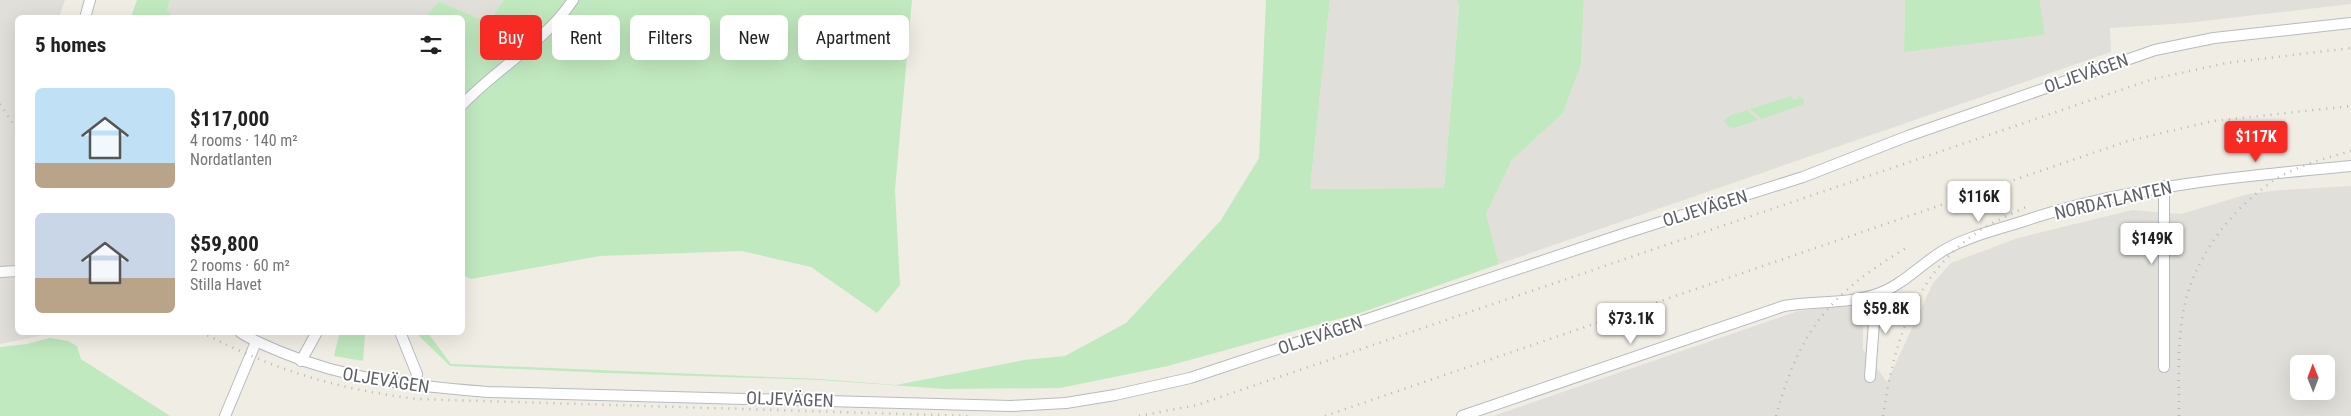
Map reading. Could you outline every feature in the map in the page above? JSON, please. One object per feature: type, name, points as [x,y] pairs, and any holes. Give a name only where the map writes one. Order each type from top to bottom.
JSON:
[{"type":"street","points":[[86,15],[90,0]]},
{"type":"street","points":[[465,102],[482,84],[521,53],[565,11],[572,0]]},
{"type":"street","name":"OLJEVÄGEN","points":[[245,335],[256,342],[301,361],[386,383],[488,392],[1011,406],[1066,403],[1115,395],[1190,378],[1623,234],[1803,177],[1908,136],[2155,50],[2214,38],[2351,23]]},
{"type":"street","name":"NORDATLANTEN","points":[[1462,416],[1784,306],[1808,302],[1844,301],[1876,295],[1894,286],[1941,252],[1978,236],[2089,201],[2164,186],[2351,166]]},
{"type":"street","points":[[2164,186],[2164,367]]},
{"type":"street","points":[[0,272],[15,271]]},
{"type":"street","points":[[1870,376],[1876,295]]},
{"type":"street","points":[[301,361],[314,335]]},
{"type":"street","points":[[401,335],[416,374],[416,386]]},
{"type":"street","points":[[225,416],[256,342]]},
{"type":"shaded area","points":[[0,0],[65,0],[60,15],[15,15],[15,335],[43,335],[0,344]]},
{"type":"shaded area","points":[[170,0],[504,0],[494,15],[480,15],[480,19],[439,1],[427,15],[171,15],[167,11]]},
{"type":"shaded area","points":[[1330,0],[1457,0],[1459,7],[1444,188],[1310,189]]},
{"type":"shaded area","points":[[1584,0],[1905,0],[1904,51],[2043,35],[2040,0],[2351,0],[2351,4],[2187,23],[2110,28],[2111,52],[1499,264],[1486,214],[1512,160],[1563,113],[1581,65]]},
{"type":"shaded area","points":[[2351,186],[2351,416],[1493,416],[1798,311],[1838,306],[1863,307],[1863,349],[1887,382],[1933,283],[1951,263],[2018,238],[2132,210],[2181,214],[2248,194]]},
{"type":"green space","points":[[137,0],[170,0],[167,11],[172,15],[132,15]]},
{"type":"green space","points":[[504,0],[912,0],[909,34],[909,15],[798,15],[798,60],[907,60],[895,190],[900,285],[877,313],[811,267],[742,251],[600,256],[471,279],[465,276],[465,15],[427,15],[439,1],[480,19],[480,60],[542,60],[542,15],[494,15]]},
{"type":"green space","points":[[1266,0],[1330,0],[1310,189],[1444,188],[1459,7],[1457,0],[1584,0],[1581,65],[1563,113],[1512,160],[1486,214],[1499,264],[1360,313],[1168,366],[1060,388],[945,389],[820,380],[450,366],[418,335],[429,335],[451,364],[820,379],[896,385],[1024,360],[1065,356],[1126,323],[1221,220],[1259,158]]},
{"type":"green space","points":[[1905,0],[2040,0],[2044,35],[1904,52]]},
{"type":"green space","points":[[1798,95],[1804,100],[1804,104],[1762,119],[1750,109],[1791,96],[1794,100],[1799,99]]},
{"type":"green space","points":[[1747,110],[1758,120],[1734,128],[1729,127],[1724,121],[1731,115]]},
{"type":"green space","points":[[339,335],[365,335],[363,361],[334,356]]},
{"type":"green space","points":[[50,338],[68,341],[77,346],[81,359],[170,416],[0,416],[0,347],[27,344]]},
{"type":"railway","points":[[1139,416],[1197,405],[2153,79],[2227,63],[2351,48]]},
{"type":"railway","points":[[0,104],[15,126]]},
{"type":"railway","points":[[1325,416],[2128,141],[2213,121],[2351,106]]},
{"type":"railway","points":[[2179,416],[2179,352],[2183,313],[2195,274],[2216,237],[2244,205],[2276,179],[2303,166],[2351,151]]},
{"type":"railway","points":[[1883,416],[1901,335],[1924,287],[1959,246],[1982,229],[2030,205]]},
{"type":"railway","points":[[1776,416],[1785,386],[1796,360],[1821,317],[1857,281],[1906,248]]},
{"type":"railway","points":[[207,335],[254,357],[306,376],[359,390],[417,399],[971,416]]}]
